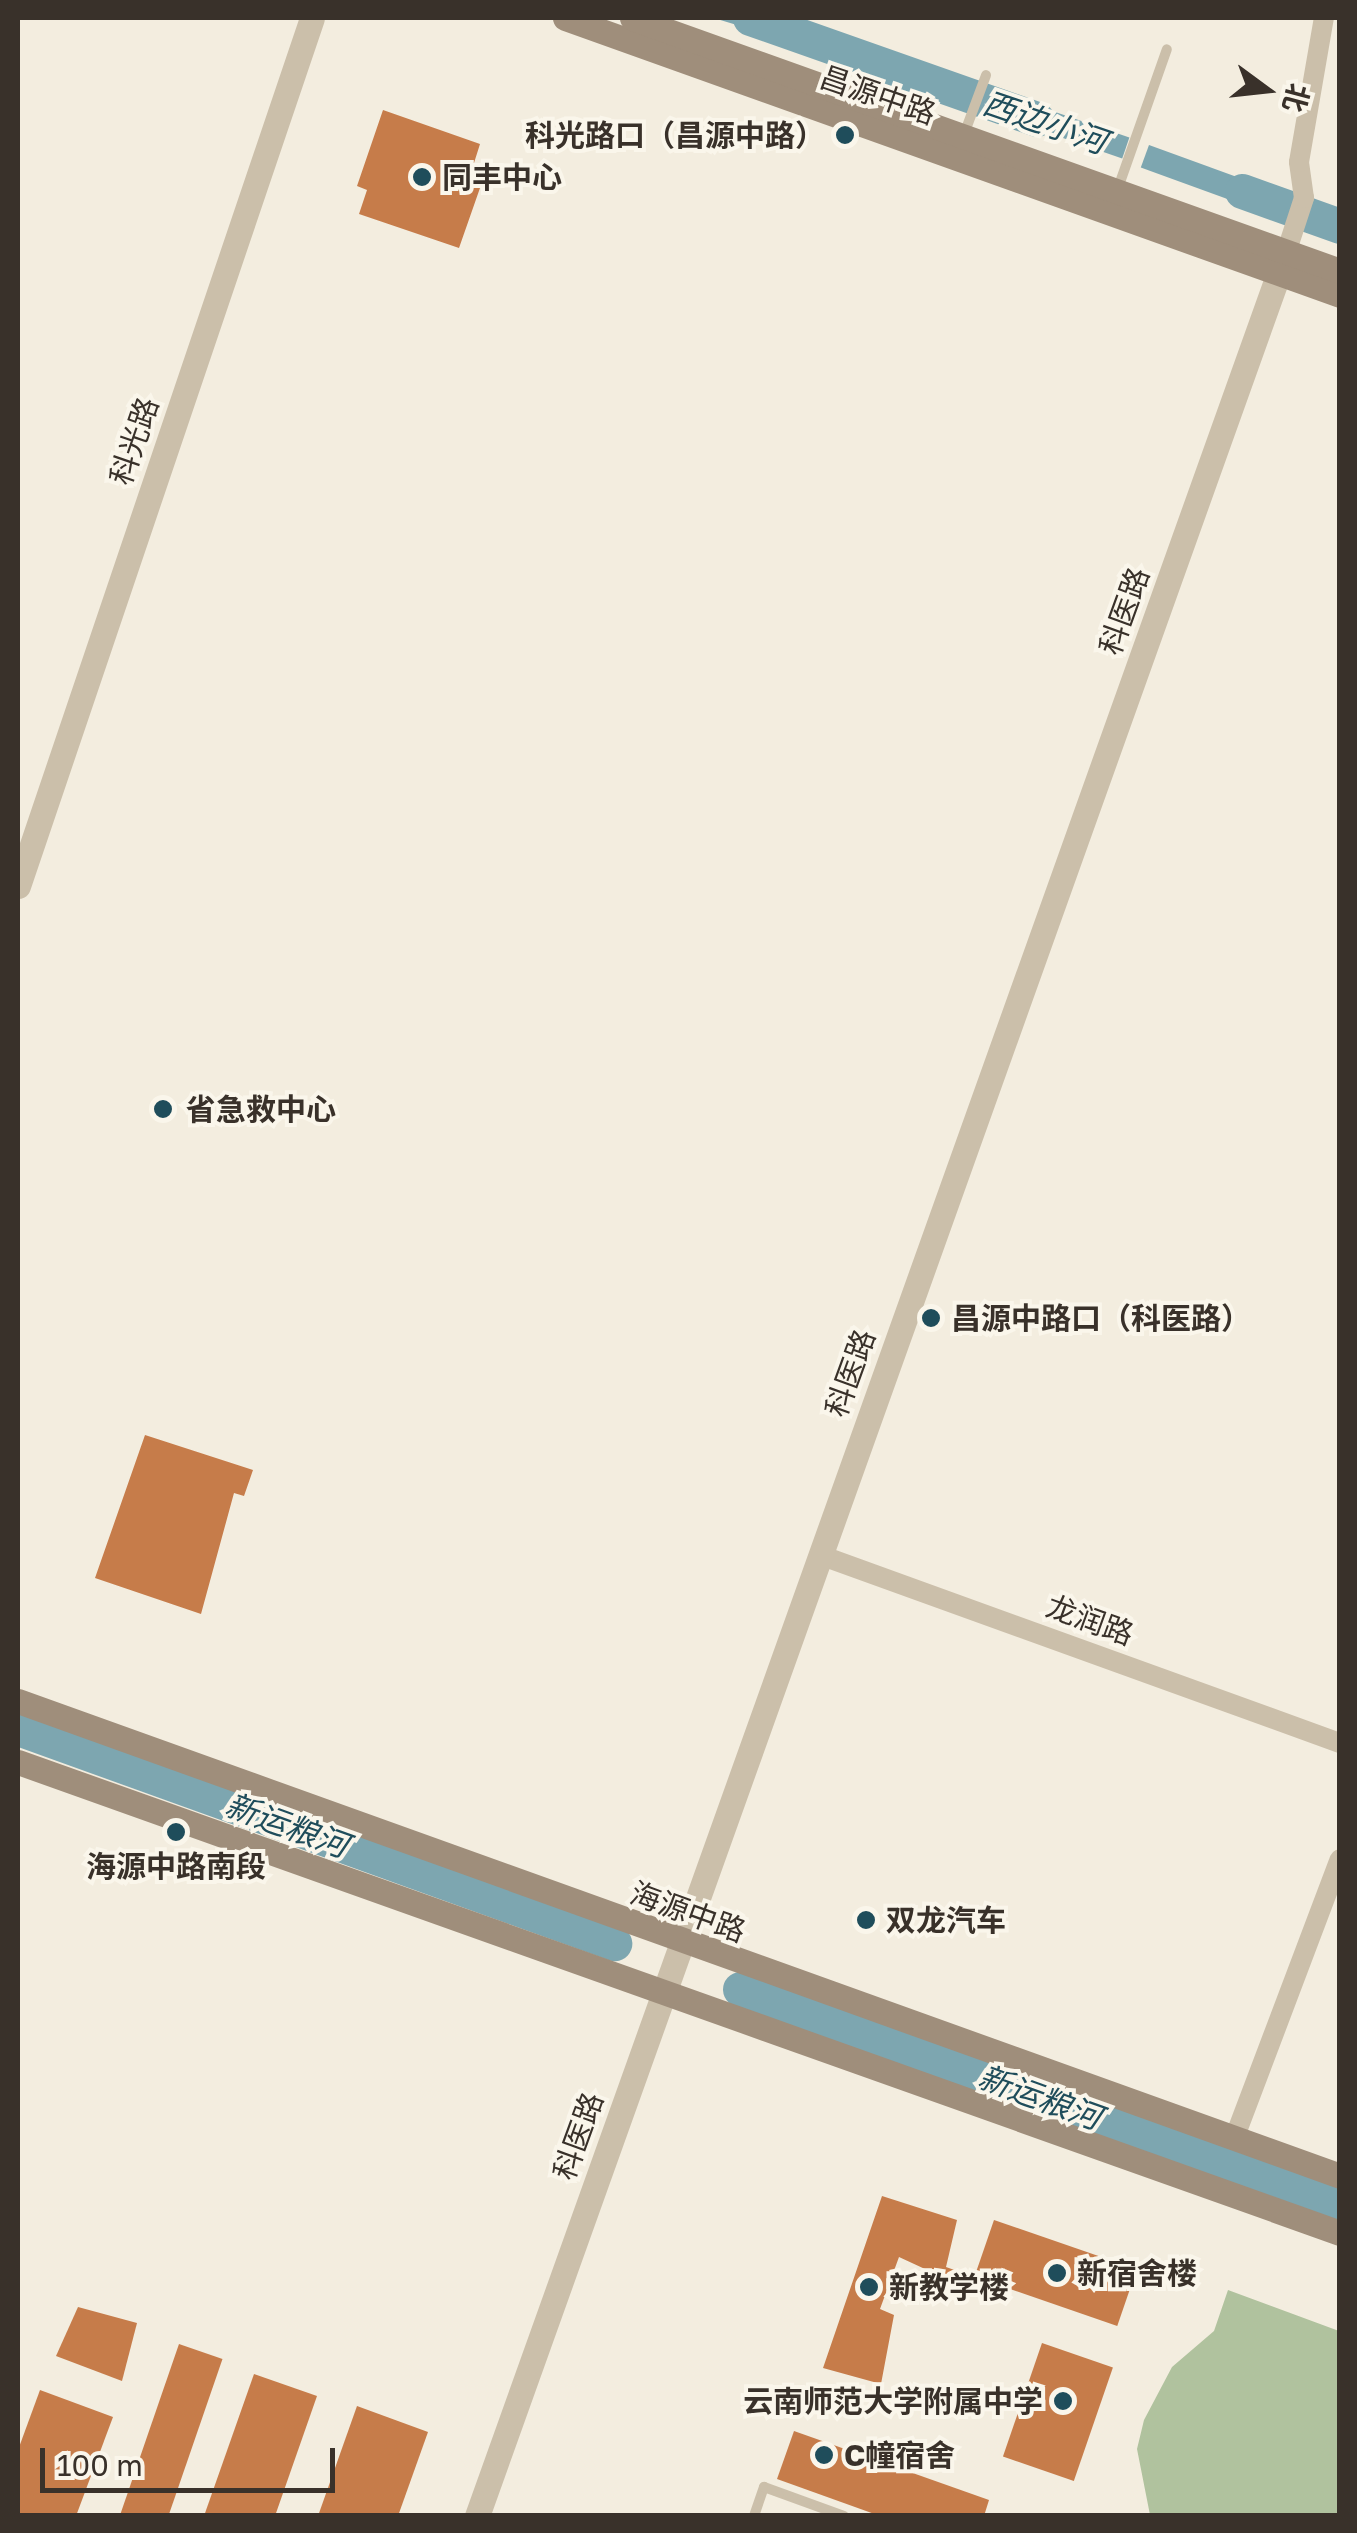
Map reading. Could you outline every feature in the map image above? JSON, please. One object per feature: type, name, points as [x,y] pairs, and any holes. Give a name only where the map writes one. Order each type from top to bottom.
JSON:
[{"type":"main road","name":"昌源中路","points":[[564,18],[963,136],[1121,178],[1340,295]]},
{"type":"main road","name":"昌源中路","points":[[632,18],[963,136],[1283,264],[1340,271]]},
{"type":"main road","name":"海源中路","points":[[18,1701],[680,1945],[1340,2176]]},
{"type":"main road","points":[[18,1762],[1340,2233]]},
{"type":"street","name":"科光路","points":[[18,886],[312,18]]},
{"type":"street","points":[[1283,264],[1304,198],[1300,162],[1324,18]]},
{"type":"street","name":"科医路","points":[[477,2516],[1283,264]]},
{"type":"street","name":"龙润路","points":[[820,1555],[1340,1743]]},
{"type":"street","points":[[1234,2139],[1340,1859]]},
{"type":"lane","points":[[1121,178],[1166,49]]},
{"type":"lane","points":[[963,136],[984,79]]},
{"type":"lane","points":[[754,2516],[764,2487],[844,2516]]},
{"type":"green space","points":[[1228,2290],[1339,2331],[1339,2515],[1150,2515],[1137,2449],[1144,2420],[1172,2367],[1214,2331]]},
{"type":"water","points":[[779,18],[845,38],[839,56],[717,19]]},
{"type":"water","points":[[868,48],[976,85],[969,105],[861,68]]},
{"type":"water","points":[[997,92],[1129,138],[1122,158],[990,113]]},
{"type":"water","points":[[1149,145],[1286,195],[1278,217],[1141,168]]},
{"type":"building","name":"同丰中心","points":[[383,110],[480,144],[474,163],[487,168],[459,248],[359,214],[367,190],[357,186]]},
{"type":"building","points":[[145,1435],[253,1470],[244,1496],[234,1493],[201,1614],[95,1578]]},
{"type":"building","name":"新教学楼","points":[[882,2196],[957,2220],[946,2267],[977,2278],[979,2294],[899,2257],[880,2309],[894,2315],[881,2384],[823,2368]]},
{"type":"building","name":"新宿舍楼","points":[[994,2220],[1137,2269],[1117,2326],[974,2277]]},
{"type":"building","points":[[78,2307],[137,2323],[122,2381],[56,2356]]},
{"type":"building","points":[[1042,2343],[1113,2367],[1074,2481],[1003,2456]]},
{"type":"building","points":[[179,2344],[222,2359],[168,2516],[120,2516]]},
{"type":"building","points":[[254,2374],[317,2396],[275,2516],[204,2516]]},
{"type":"building","points":[[40,2390],[113,2417],[76,2516],[18,2516],[18,2450]]},
{"type":"building","points":[[357,2406],[428,2432],[398,2516],[318,2516]]},
{"type":"building","name":"C幢宿舍","points":[[794,2431],[989,2500],[984,2516],[880,2516],[777,2479]]},
{"type":"waterway","name":"西边小河","points":[[750,18],[1037,119]]},
{"type":"waterway","name":"西边小河","points":[[1242,191],[1340,226]]},
{"type":"waterway","name":"新运粮河","points":[[18,1728],[614,1943]]},
{"type":"waterway","name":"新运粮河","points":[[740,1989],[1340,2204]]},
{"type":"place","name":"科光路口（昌源中路）","points":[[845,135]]},
{"type":"place","name":"同丰中心","points":[[422,177]]},
{"type":"place","name":"省急救中心","points":[[163,1109]]},
{"type":"place","name":"昌源中路口（科医路）","points":[[931,1318]]},
{"type":"place","name":"海源中路南段","points":[[176,1832]]},
{"type":"place","name":"双龙汽车","points":[[866,1920]]},
{"type":"place","name":"新宿舍楼","points":[[1057,2273]]},
{"type":"place","name":"新教学楼","points":[[869,2287]]},
{"type":"place","name":"云南师范大学附属中学","points":[[1063,2401]]},
{"type":"place","name":"C幢宿舍","points":[[824,2455]]}]
